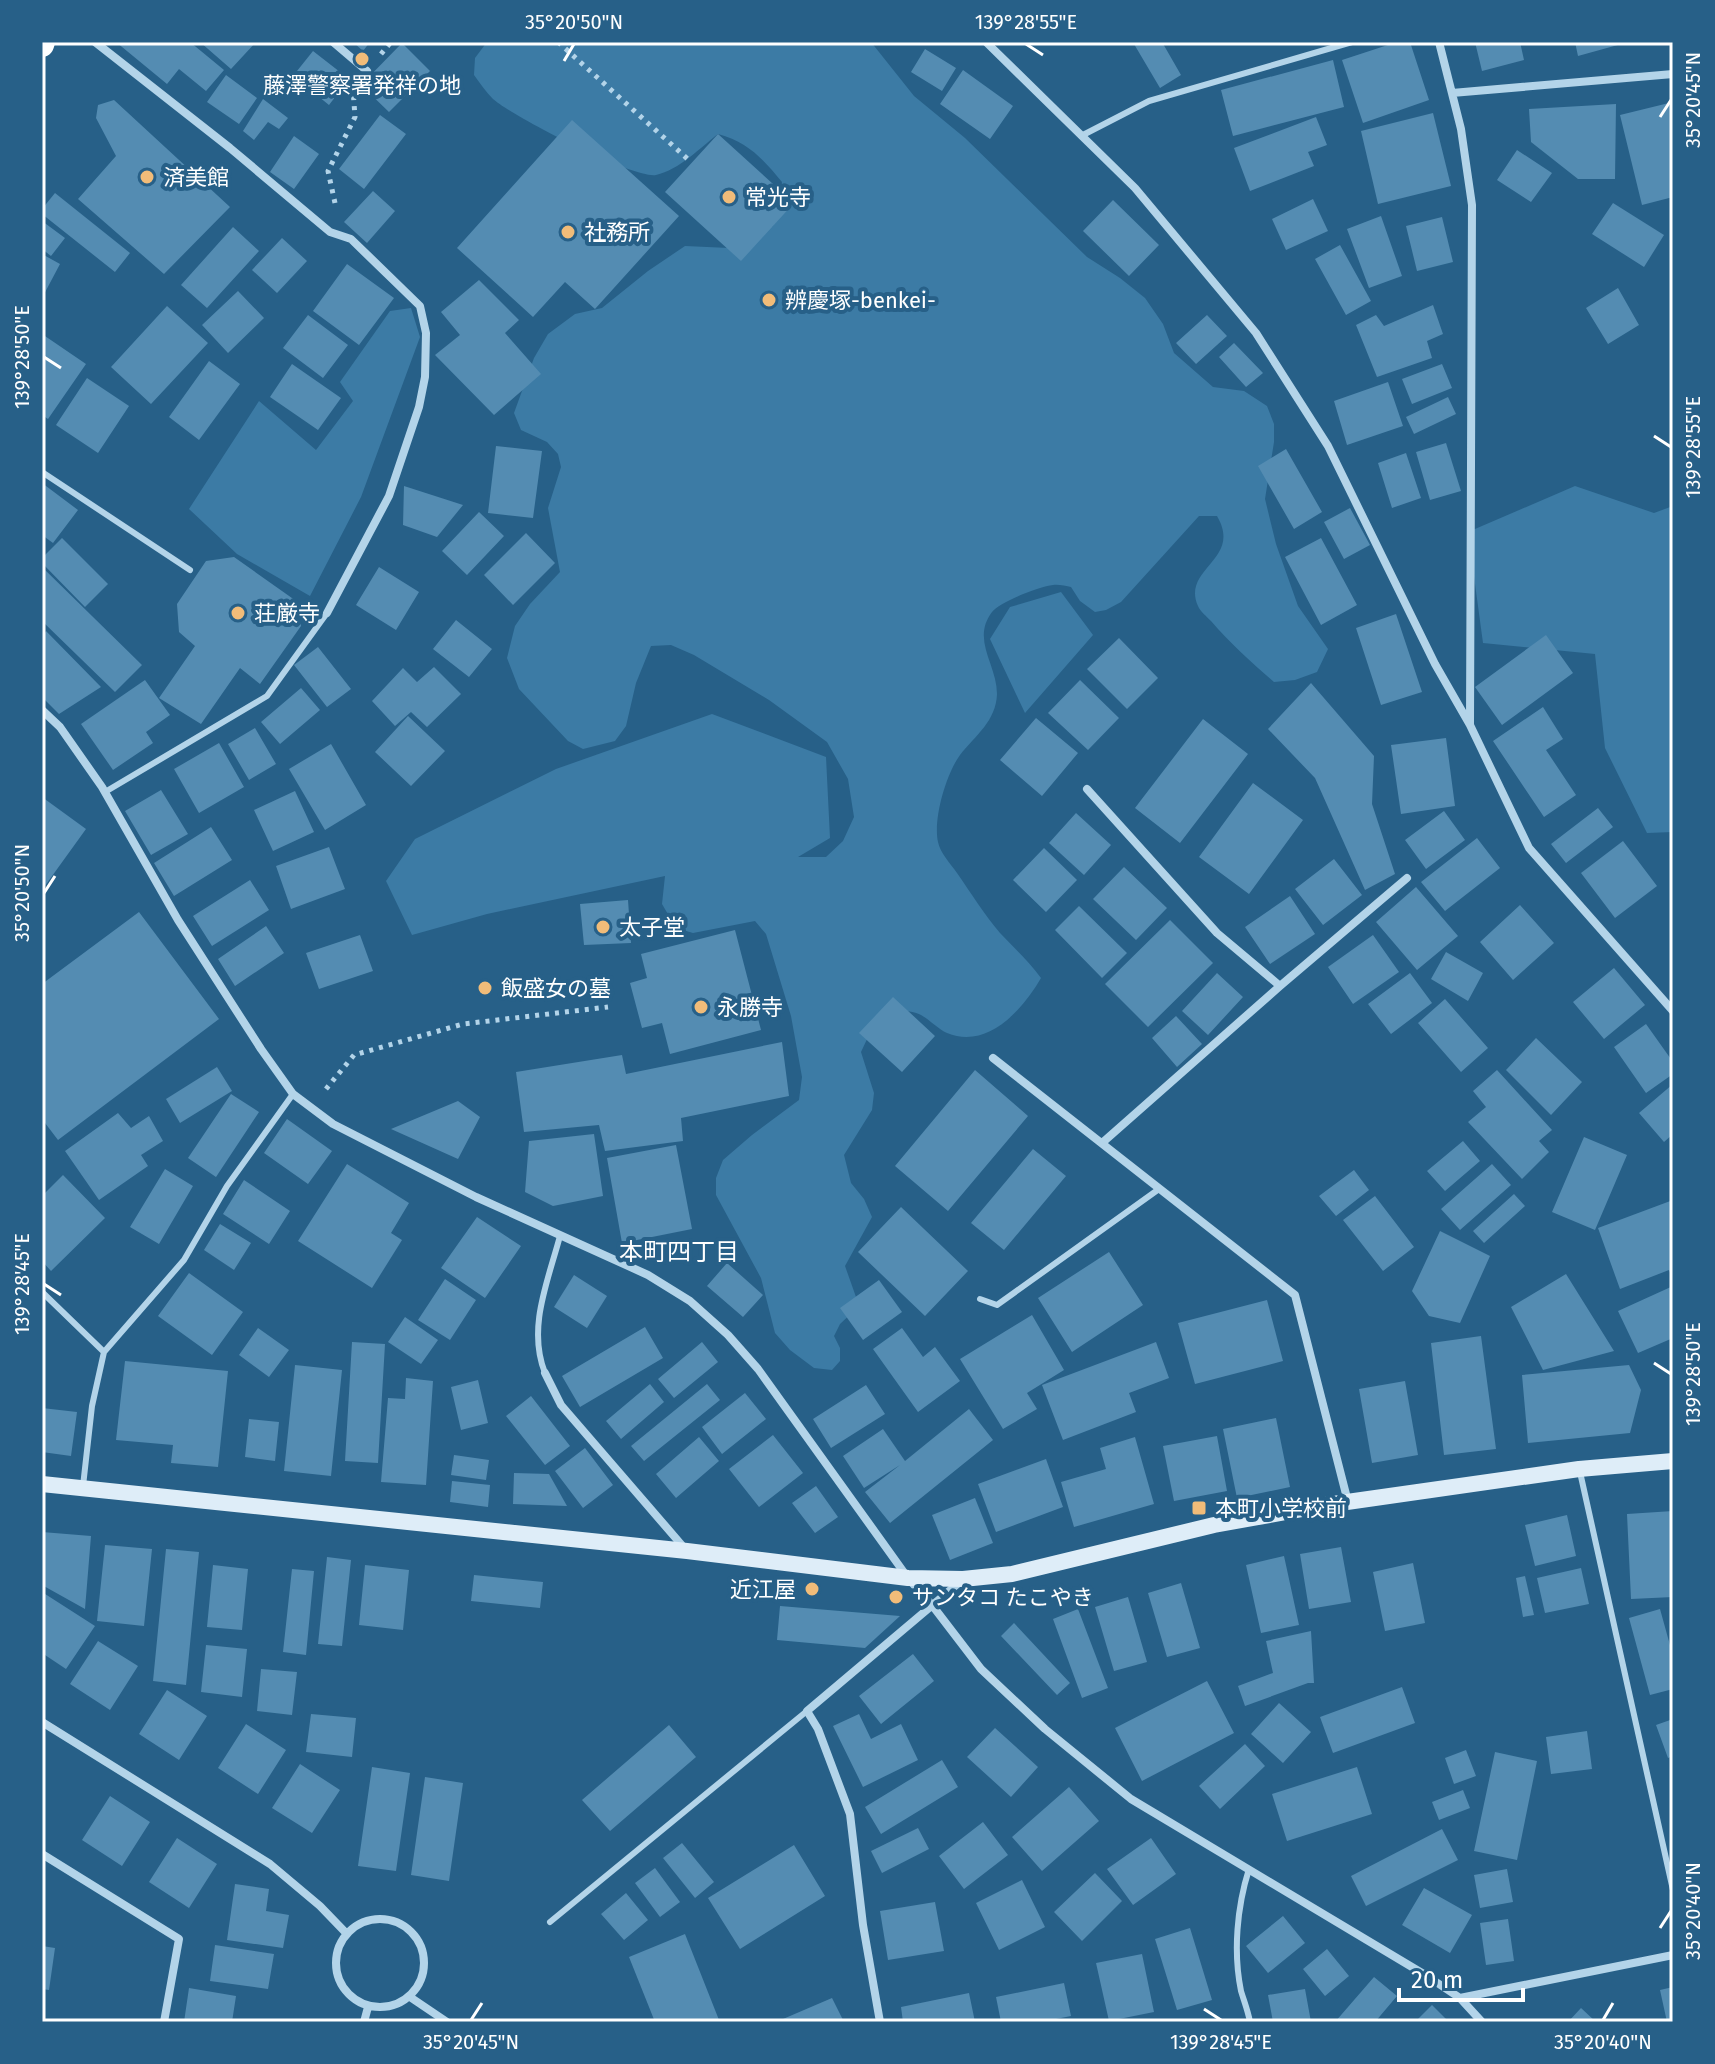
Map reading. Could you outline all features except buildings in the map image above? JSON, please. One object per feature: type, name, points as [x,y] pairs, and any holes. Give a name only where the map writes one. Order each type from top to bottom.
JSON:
[{"type":"street","points":[[95,42],[230,148],[330,232],[351,239],[420,306],[426,333],[425,377],[419,407],[389,496],[327,613]]},
{"type":"street","points":[[333,42],[367,71]]},
{"type":"street","points":[[986,42],[1135,188],[1256,333],[1328,446],[1529,848],[1673,1011]]},
{"type":"street","points":[[1439,42],[1461,129],[1472,205],[1470,725]]},
{"type":"street","points":[[1452,93],[1673,74]]},
{"type":"street","points":[[42,710],[60,727],[105,792],[178,920],[293,1094],[333,1124],[476,1197],[648,1275],[690,1301],[728,1335],[758,1369],[908,1578],[981,1669],[1045,1729],[1131,1799],[1427,1976],[1460,1998],[1482,2022]]},
{"type":"street","points":[[1087,789],[1217,933],[1280,986]]},
{"type":"street","points":[[1102,1143],[1407,878]]},
{"type":"street","points":[[993,1058],[1295,1295],[1348,1502]]},
{"type":"street","points":[[545,1373],[561,1405],[687,1551]]},
{"type":"street","points":[[42,1484],[687,1551],[908,1578],[963,1579],[1012,1574],[1214,1525],[1348,1502],[1579,1469],[1673,1461]]},
{"type":"street","points":[[880,2022],[863,1925],[850,1814],[818,1729],[807,1711],[963,1579]]},
{"type":"street","points":[[42,1722],[270,1864],[320,1906],[347,1934]]},
{"type":"street","points":[[42,1854],[179,1939],[164,2022]]},
{"type":"street","points":[[371,1919],[400,1923],[412,1932],[420,1943],[424,1972],[410,1997],[397,2005],[383,2008],[368,2007],[354,2000],[337,1976],[339,1947],[347,1934],[371,1919]]},
{"type":"street","points":[[1460,1998],[1673,1955]]},
{"type":"street","points":[[410,1997],[447,2022]]},
{"type":"street","points":[[364,2022],[368,2007]]},
{"type":"lane","points":[[1081,136],[1149,101],[1352,42]]},
{"type":"lane","points":[[42,472],[190,570]]},
{"type":"lane","points":[[105,792],[267,696],[327,613]]},
{"type":"lane","points":[[83,1487],[92,1406],[104,1352],[184,1260],[227,1186],[293,1094]]},
{"type":"lane","points":[[980,1299],[997,1305],[1159,1189]]},
{"type":"lane","points":[[545,1373],[537,1354],[536,1328],[560,1236]]},
{"type":"lane","points":[[42,1292],[104,1352]]},
{"type":"lane","points":[[1579,1469],[1673,1890]]},
{"type":"lane","points":[[550,1922],[807,1711]]},
{"type":"lane","points":[[1249,1869],[1242,1891],[1237,1953],[1242,1993],[1250,2022]]},
{"type":"path","points":[[330,232],[335,203],[328,171],[355,117],[351,92],[391,42]]},
{"type":"path","points":[[558,42],[691,162]]},
{"type":"path","points":[[310,1108],[354,1055],[463,1024],[608,1007]]},
{"type":"shaded area","points":[[487,42],[871,42],[914,96],[965,138],[1087,257],[1145,298],[1163,324],[1174,353],[1213,387],[1244,391],[1267,406],[1274,424],[1265,499],[1276,544],[1298,606],[1328,649],[1317,672],[1295,680],[1274,682],[1233,645],[1199,608],[1195,593],[1197,582],[1223,543],[1223,531],[1217,516],[1199,516],[1121,602],[1106,610],[1095,612],[1080,601],[1071,587],[1055,585],[1030,591],[1003,604],[992,612],[986,622],[984,642],[996,683],[996,704],[989,720],[960,755],[950,773],[939,809],[938,842],[943,854],[988,918],[1041,978],[1003,1024],[976,1036],[962,1037],[947,1033],[918,1014],[897,1010],[868,1037],[861,1052],[874,1093],[872,1110],[844,1155],[851,1183],[864,1199],[872,1217],[845,1266],[856,1297],[856,1309],[840,1324],[834,1336],[840,1348],[840,1361],[832,1370],[814,1368],[790,1350],[775,1333],[761,1278],[716,1195],[716,1178],[723,1160],[799,1100],[802,1077],[791,1016],[766,934],[755,921],[693,933],[676,928],[662,904],[665,876],[487,914],[412,935],[386,881],[415,839],[556,769],[712,714],[826,757],[830,838],[798,857],[826,857],[843,841],[854,817],[848,779],[827,742],[769,700],[694,655],[671,645],[651,646],[636,683],[626,726],[615,741],[583,749],[568,741],[519,689],[507,658],[515,626],[530,604],[560,572],[548,508],[561,467],[558,454],[547,442],[521,430],[514,413],[534,358],[548,334],[575,314],[602,308],[685,246],[729,248],[773,226],[782,182],[754,152],[718,134],[681,163],[656,175],[643,174],[573,145],[493,99],[474,75],[475,58]]},
{"type":"shaded area","points":[[411,308],[420,337],[361,497],[310,596],[237,554],[189,509],[259,401],[316,450],[353,401],[340,382],[390,311]]},
{"type":"shaded area","points":[[1575,486],[1654,513],[1673,506],[1673,832],[1647,833],[1605,748],[1595,654],[1483,643],[1468,532]]},
{"type":"shaded area","points":[[1061,592],[1093,635],[1025,713],[990,639],[1010,607]]},
{"type":"place","name":"藤澤警察署発祥の地","points":[[362,59]]},
{"type":"place","name":"済美館","points":[[147,177]]},
{"type":"place","name":"常光寺","points":[[729,197]]},
{"type":"place","name":"社務所","points":[[568,232]]},
{"type":"place","name":"辨慶塚-benkei-","points":[[769,300]]},
{"type":"place","name":"荘厳寺","points":[[238,613]]},
{"type":"place","name":"太子堂","points":[[603,927]]},
{"type":"place","name":"飯盛女の墓","points":[[485,988]]},
{"type":"place","name":"永勝寺","points":[[701,1007]]},
{"type":"place","name":"本町小学校前","points":[[1199,1508]]},
{"type":"place","name":"近江屋","points":[[812,1589]]},
{"type":"place","name":"サンタコ たこやき","points":[[896,1597]]},
{"type":"district","name":"本町四丁目","points":[[679,1252]]}]
